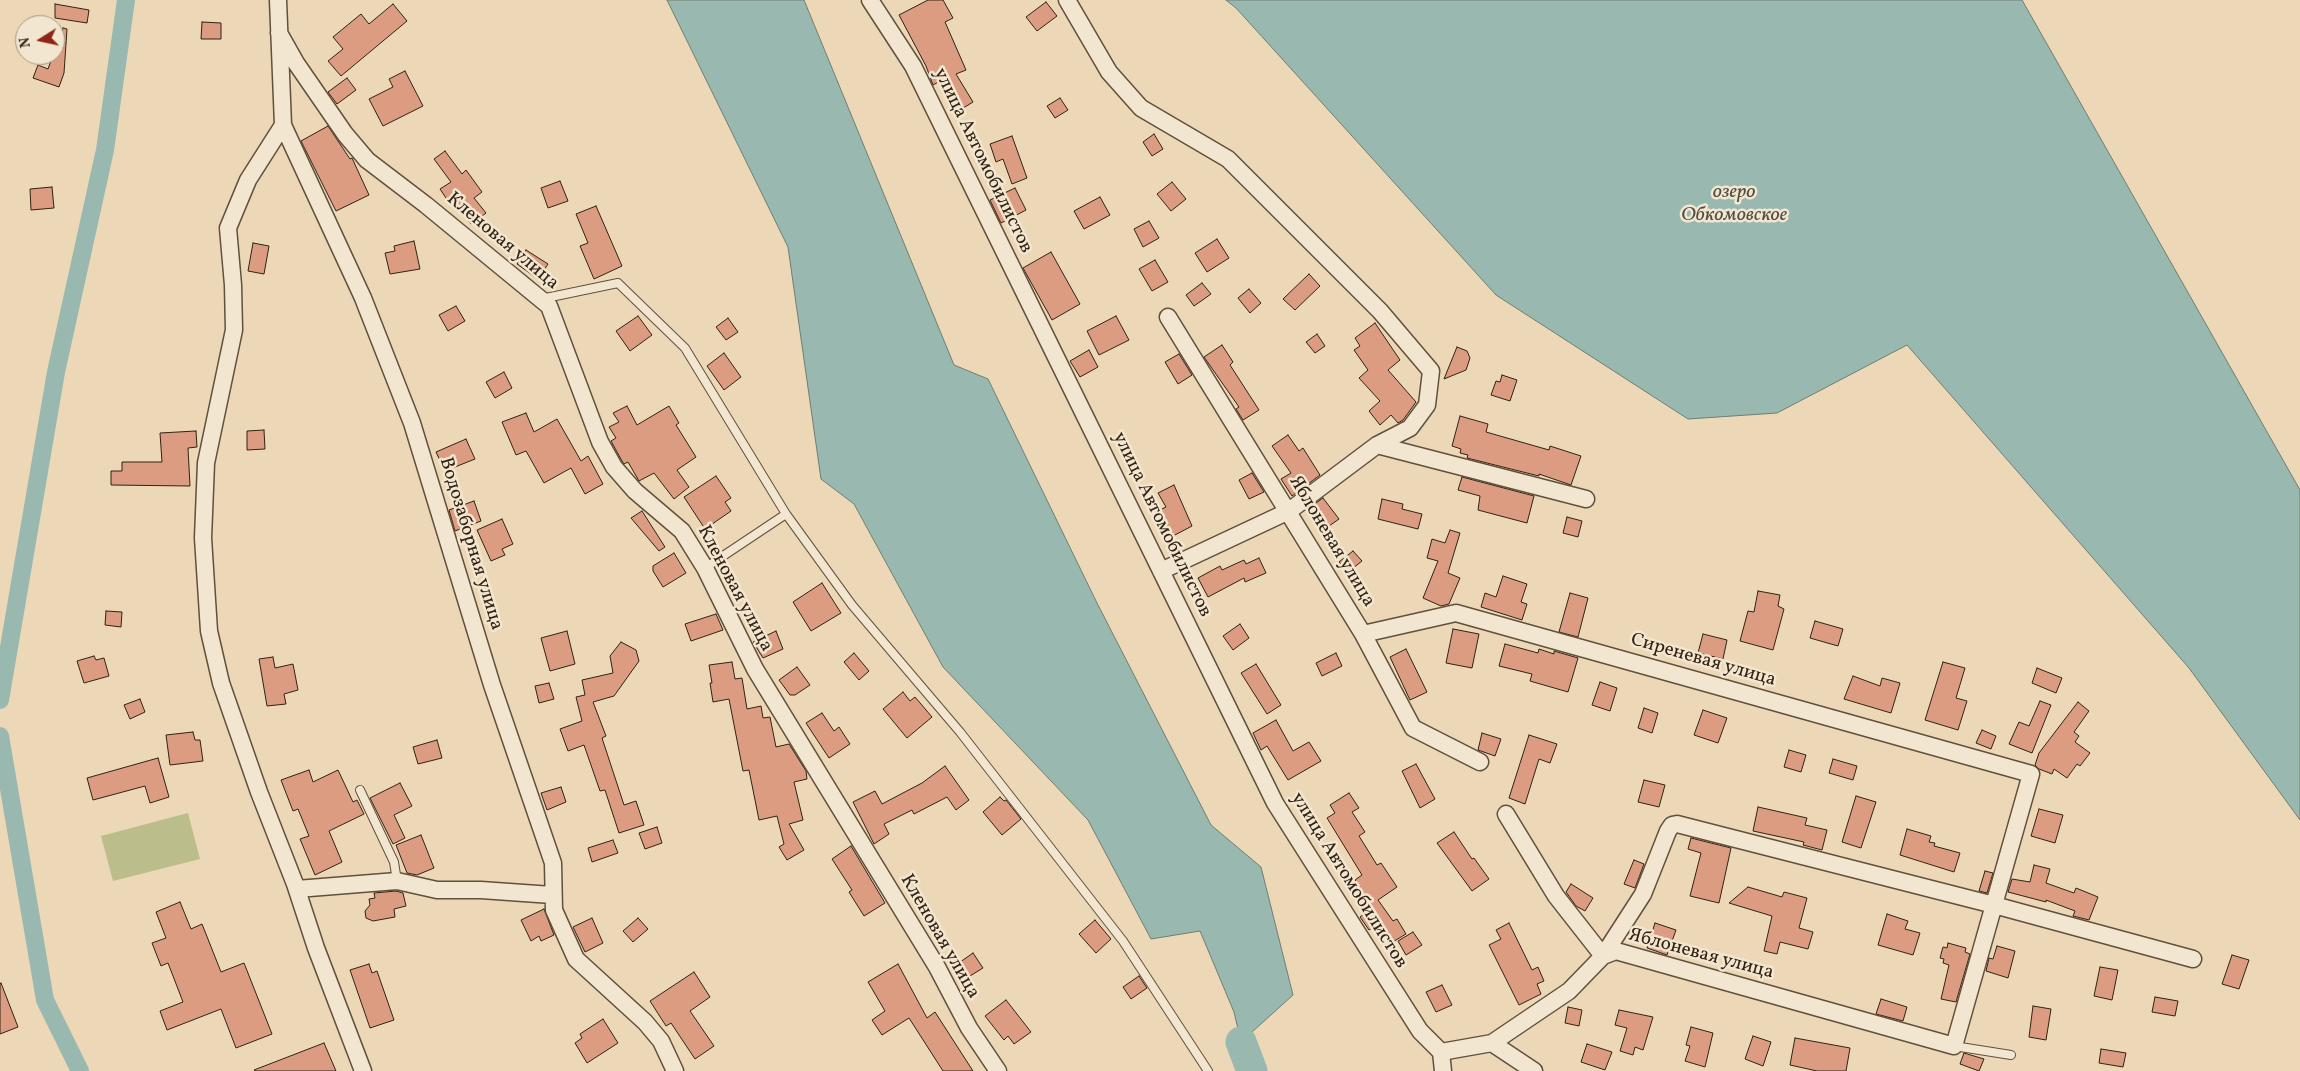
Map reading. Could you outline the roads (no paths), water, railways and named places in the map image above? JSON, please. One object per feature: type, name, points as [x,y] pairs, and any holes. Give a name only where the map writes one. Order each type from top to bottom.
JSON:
[{"type":"street","name":"Водозаборная улица","points":[[278,0],[283,125],[348,264],[412,423],[492,685],[553,863],[552,895],[554,910],[576,959],[645,1022],[661,1041],[675,1071]]},
{"type":"street","name":"улица Автомобилистов","points":[[870,0],[913,66],[1275,802],[1420,1031],[1441,1052]]},
{"type":"street","points":[[1067,0],[1109,72],[1141,108],[1228,160],[1380,311],[1431,371],[1427,405],[1410,428],[1377,445],[1289,511],[1162,571]]},
{"type":"street","name":"Кленовая улица","points":[[279,33],[301,71],[345,134],[367,160],[549,306],[556,320],[600,442],[614,467],[635,491],[682,531],[705,568],[755,669],[937,968],[969,1028],[998,1071]]},
{"type":"street","points":[[283,125],[248,180],[228,228],[233,285],[234,330],[206,463],[203,538],[209,630],[221,683],[259,792],[297,889],[316,948],[363,1071]]},
{"type":"street","name":"Яблоневая улица","points":[[1168,317],[1363,634],[1413,728],[1480,762]]},
{"type":"street","points":[[1377,445],[1586,499]]},
{"type":"street","name":"Сиреневая улица","points":[[1363,634],[1456,613],[2031,774],[1994,905]]},
{"type":"street","name":"Яблоневая улица","points":[[1506,814],[1556,896],[1603,956],[1616,951],[1954,1046]]},
{"type":"street","points":[[1443,1071],[1441,1052],[1492,1043],[1569,991],[1603,956],[1643,894],[1668,831],[1672,825],[1677,824],[1994,905],[2193,959]]},
{"type":"street","points":[[297,889],[397,881],[438,890],[481,890],[552,895]]},
{"type":"street","points":[[1954,1046],[1994,905]]},
{"type":"street","points":[[1492,1043],[1534,1071]]},
{"type":"lane","points":[[541,299],[618,283],[685,348],[786,514],[852,605],[960,732],[1123,941],[1208,1071]]},
{"type":"lane","points":[[705,568],[786,514]]},
{"type":"lane","points":[[360,790],[394,862],[397,881]]},
{"type":"lane","points":[[1954,1046],[2011,1055]]},
{"type":"water","points":[[667,0],[804,0],[954,365],[988,379],[1097,603],[1211,825],[1261,867],[1293,995],[1241,1042],[1234,1012],[1200,931],[1151,939],[1088,820],[943,667],[854,504],[821,479],[788,247]]},
{"type":"water","name":"озеро Обкомовское","points":[[1226,0],[2022,0],[2300,490],[2300,820],[2189,668],[1907,345],[1777,413],[1688,419],[1496,295],[1236,8]]},
{"type":"waterway","points":[[0,700],[56,372],[105,150],[126,0]]},
{"type":"waterway","points":[[0,736],[45,1000],[80,1071]]},
{"type":"waterway","points":[[1241,1042],[1252,1071]]}]
